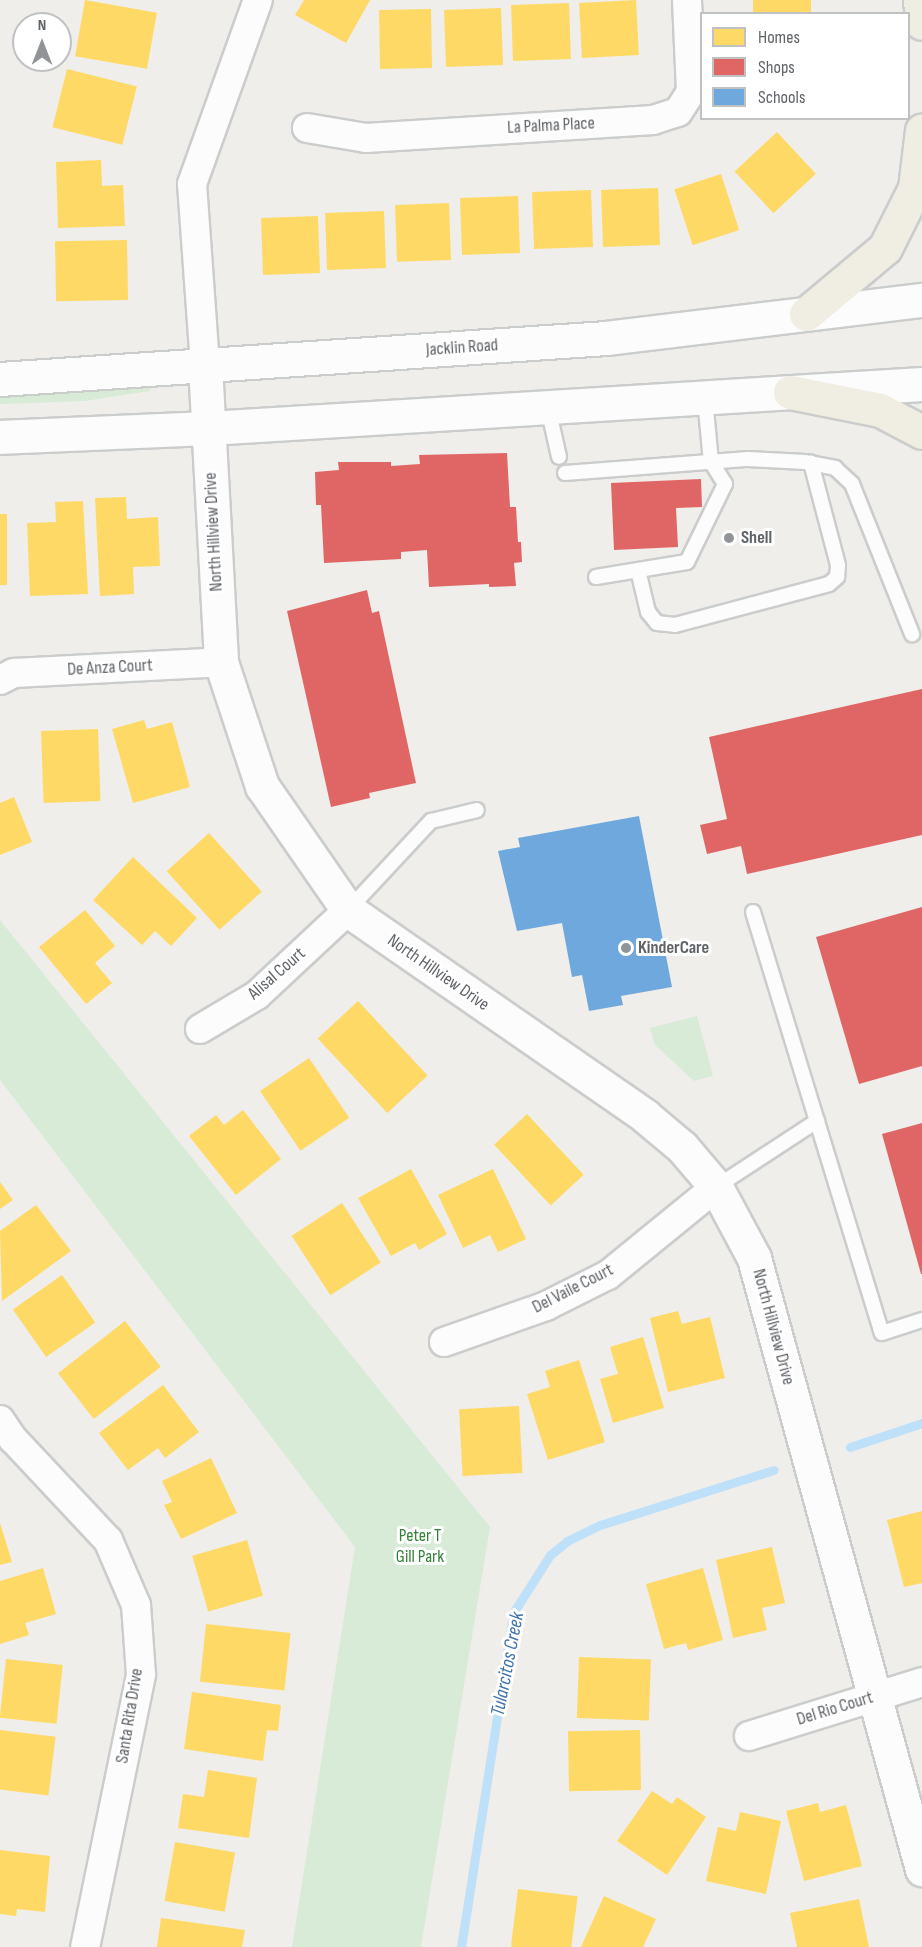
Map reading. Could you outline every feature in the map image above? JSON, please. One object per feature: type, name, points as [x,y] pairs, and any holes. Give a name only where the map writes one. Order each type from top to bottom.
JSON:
[{"type":"highway","points":[[920,0],[922,24]]},
{"type":"highway","points":[[806,314],[885,248],[915,189],[922,130]]},
{"type":"highway","points":[[790,392],[880,410],[922,432]]},
{"type":"main road","name":"Jacklin Road","points":[[0,379],[606,338],[922,300]]},
{"type":"main road","name":"North Hillview Drive","points":[[205,364],[221,662],[262,786],[348,910],[645,1116],[682,1147],[716,1187],[754,1258],[922,1869]]},
{"type":"main road","points":[[0,437],[209,428],[922,384]]},
{"type":"street","name":"North Hillview Drive","points":[[205,364],[192,184],[258,0]]},
{"type":"street","name":"La Palma Place","points":[[307,128],[366,138],[653,120],[678,112],[691,92],[687,0]]},
{"type":"street","name":"De Anza Court","points":[[0,680],[14,673],[221,662]]},
{"type":"street","name":"Alisal Court","points":[[200,1029],[257,995],[348,910]]},
{"type":"street","name":"Del Vaile Court","points":[[444,1342],[546,1306],[608,1275],[716,1187]]},
{"type":"street","name":"Santa Rita Drive","points":[[4,1435],[108,1540],[136,1605],[141,1675],[85,1947]]},
{"type":"street","name":"Del Rio Court","points":[[749,1736],[922,1682]]},
{"type":"lane","points":[[596,577],[687,562],[725,484],[711,462],[705,398]]},
{"type":"lane","points":[[548,408],[559,458]]},
{"type":"lane","points":[[565,473],[748,459],[811,463],[835,468],[852,484],[912,634]]},
{"type":"lane","points":[[638,570],[648,612],[657,623],[675,625],[829,584],[837,577],[838,565],[811,463]]},
{"type":"lane","points":[[348,910],[431,821],[477,810]]},
{"type":"lane","points":[[753,912],[882,1333],[922,1320]]},
{"type":"lane","points":[[716,1187],[817,1121]]},
{"type":"green space","points":[[155,383],[149,391],[85,401],[0,404],[0,394]]},
{"type":"green space","name":"Peter T Gill Park","points":[[0,920],[490,1527],[421,1947],[292,1947],[355,1547],[0,1080]]},
{"type":"green space","points":[[697,1016],[713,1076],[694,1081],[655,1045],[650,1028]]},
{"type":"building: Homes","points":[[85,0],[157,13],[147,69],[75,56]]},
{"type":"building: Homes","points":[[304,0],[370,0],[346,43],[295,15]]},
{"type":"building: Homes","points":[[636,0],[639,55],[582,58],[579,3]]},
{"type":"building: Homes","points":[[753,0],[811,0],[811,12],[753,12]]},
{"type":"building: Homes","points":[[569,3],[571,59],[513,61],[511,5]]},
{"type":"building: Homes","points":[[501,8],[503,65],[446,67],[444,10]]},
{"type":"building: Homes","points":[[431,9],[432,68],[380,69],[379,10]]},
{"type":"building: Homes","points":[[72,70],[137,86],[122,145],[52,127],[66,72]]},
{"type":"building: Homes","points":[[777,132],[816,174],[773,213],[735,172]]},
{"type":"building: Homes","points":[[101,160],[102,186],[123,185],[125,226],[58,228],[56,162]]},
{"type":"building: Homes","points":[[721,174],[739,230],[693,245],[674,189]]},
{"type":"building: Homes","points":[[658,188],[660,245],[603,247],[601,190]]},
{"type":"building: Homes","points":[[591,190],[593,247],[534,249],[532,192]]},
{"type":"building: Homes","points":[[518,196],[520,253],[462,255],[460,198]]},
{"type":"building: Homes","points":[[449,203],[451,260],[397,262],[395,205]]},
{"type":"building: Homes","points":[[384,211],[386,268],[327,270],[325,213]]},
{"type":"building: Homes","points":[[318,216],[320,273],[263,275],[261,218]]},
{"type":"building: Homes","points":[[127,240],[128,300],[56,301],[55,241]]},
{"type":"building: Homes","points":[[126,497],[127,519],[158,517],[160,566],[133,567],[134,594],[100,596],[95,498]]},
{"type":"building: Homes","points":[[83,501],[88,594],[30,596],[27,523],[56,522],[55,502]]},
{"type":"building: Homes","points":[[0,514],[7,514],[7,585],[0,585]]},
{"type":"building: Homes","points":[[144,720],[147,729],[172,722],[190,787],[133,803],[112,729]]},
{"type":"building: Homes","points":[[98,729],[101,801],[44,803],[41,731]]},
{"type":"building: Homes","points":[[14,797],[32,842],[0,855],[0,803]]},
{"type":"building: Homes","points":[[209,833],[262,892],[220,930],[167,871]]},
{"type":"building: Homes","points":[[133,857],[197,918],[171,946],[155,931],[142,945],[93,900]]},
{"type":"building: Homes","points":[[85,910],[115,946],[95,963],[112,983],[86,1004],[39,947]]},
{"type":"building: Homes","points":[[358,1001],[428,1076],[387,1113],[318,1039]]},
{"type":"building: Homes","points":[[309,1058],[349,1118],[300,1151],[260,1091]]},
{"type":"building: Homes","points":[[243,1110],[281,1159],[236,1195],[189,1136],[216,1115],[224,1125]]},
{"type":"building: Homes","points":[[527,1114],[584,1175],[551,1205],[494,1145]]},
{"type":"building: Homes","points":[[411,1169],[447,1234],[419,1250],[415,1243],[391,1256],[358,1198]]},
{"type":"building: Homes","points":[[493,1169],[526,1239],[498,1252],[490,1235],[463,1248],[438,1195]]},
{"type":"building: Homes","points":[[0,1182],[13,1200],[0,1209]]},
{"type":"building: Homes","points":[[342,1203],[381,1263],[330,1295],[292,1236]]},
{"type":"building: Homes","points":[[36,1205],[71,1251],[2,1301],[0,1231]]},
{"type":"building: Homes","points":[[62,1275],[95,1323],[46,1357],[13,1309]]},
{"type":"building: Homes","points":[[678,1311],[682,1324],[710,1317],[725,1378],[668,1392],[650,1318]]},
{"type":"building: Homes","points":[[125,1321],[161,1367],[94,1419],[58,1373]]},
{"type":"building: Homes","points":[[643,1337],[664,1408],[613,1423],[600,1379],[618,1374],[610,1347]]},
{"type":"building: Homes","points":[[579,1360],[605,1442],[548,1460],[527,1394],[550,1387],[545,1371]]},
{"type":"building: Homes","points":[[163,1385],[199,1432],[165,1458],[158,1448],[128,1470],[99,1433]]},
{"type":"building: Homes","points":[[519,1406],[523,1473],[463,1476],[459,1409]]},
{"type":"building: Homes","points":[[211,1458],[237,1513],[181,1539],[164,1505],[172,1502],[162,1481]]},
{"type":"building: Homes","points":[[922,1511],[922,1583],[904,1587],[887,1520]]},
{"type":"building: Homes","points":[[0,1523],[12,1562],[0,1565]]},
{"type":"building: Homes","points":[[247,1540],[263,1596],[208,1611],[192,1556]]},
{"type":"building: Homes","points":[[772,1547],[785,1603],[762,1608],[767,1630],[733,1638],[716,1560]]},
{"type":"building: Homes","points":[[43,1568],[56,1614],[25,1623],[29,1635],[0,1644],[0,1581]]},
{"type":"building: Homes","points":[[703,1568],[723,1640],[688,1650],[686,1643],[664,1649],[646,1584]]},
{"type":"building: Homes","points":[[206,1624],[291,1633],[284,1691],[200,1682]]},
{"type":"building: Homes","points":[[579,1657],[651,1660],[649,1720],[577,1718]]},
{"type":"building: Homes","points":[[6,1659],[63,1665],[57,1724],[0,1718]]},
{"type":"building: Homes","points":[[192,1692],[281,1705],[278,1731],[267,1730],[263,1761],[184,1749]]},
{"type":"building: Homes","points":[[0,1730],[56,1737],[48,1795],[0,1789]]},
{"type":"building: Homes","points":[[640,1730],[641,1790],[569,1791],[568,1731]]},
{"type":"building: Homes","points":[[208,1770],[257,1778],[249,1838],[178,1828],[183,1794],[204,1797]]},
{"type":"building: Homes","points":[[652,1791],[672,1804],[677,1797],[706,1817],[667,1875],[617,1841]]},
{"type":"building: Homes","points":[[818,1803],[820,1812],[846,1805],[862,1866],[804,1881],[786,1811]]},
{"type":"building: Homes","points":[[740,1812],[781,1821],[766,1894],[706,1881],[718,1827],[736,1831]]},
{"type":"building: Homes","points":[[175,1842],[235,1853],[225,1912],[165,1901]]},
{"type":"building: Homes","points":[[0,1850],[50,1856],[45,1912],[17,1909],[16,1916],[0,1914]]},
{"type":"building: Homes","points":[[518,1889],[578,1896],[571,1947],[511,1947]]},
{"type":"building: Homes","points":[[604,1896],[656,1919],[643,1947],[581,1947]]},
{"type":"building: Homes","points":[[859,1899],[869,1947],[797,1947],[790,1913]]},
{"type":"building: Homes","points":[[161,1918],[245,1930],[242,1947],[157,1947]]},
{"type":"building: Shops","points":[[507,453],[510,507],[516,507],[518,542],[521,542],[522,562],[514,563],[516,586],[489,587],[489,584],[429,587],[427,550],[401,552],[401,559],[324,563],[321,505],[316,505],[315,472],[339,470],[338,462],[391,462],[391,466],[420,464],[419,455]]},
{"type":"building: Shops","points":[[701,479],[702,507],[676,508],[678,547],[614,550],[611,483]]},
{"type":"building: Shops","points":[[367,590],[372,613],[379,611],[416,783],[369,793],[370,798],[331,807],[287,611]]},
{"type":"building: Shops","points":[[922,689],[922,835],[747,874],[741,846],[707,854],[700,825],[727,819],[709,737]]},
{"type":"building: Shops","points":[[922,907],[922,1066],[859,1084],[816,937]]},
{"type":"building: Shops","points":[[922,1123],[922,1274],[921,1274],[882,1134]]},
{"type":"building: Schools","points":[[639,816],[672,987],[621,996],[623,1005],[589,1011],[582,975],[572,977],[562,923],[517,931],[498,851],[520,847],[518,838]]},
{"type":"waterway","name":"Tularcitos Creek","points":[[850,1447],[922,1423]]},
{"type":"waterway","name":"Tularcitos Creek","points":[[461,1947],[512,1622],[515,1610],[550,1555],[567,1541],[600,1525],[773,1470]]},
{"type":"place","name":"Shell","points":[[729,538]]},
{"type":"place","name":"KinderCare","points":[[626,948]]}]
